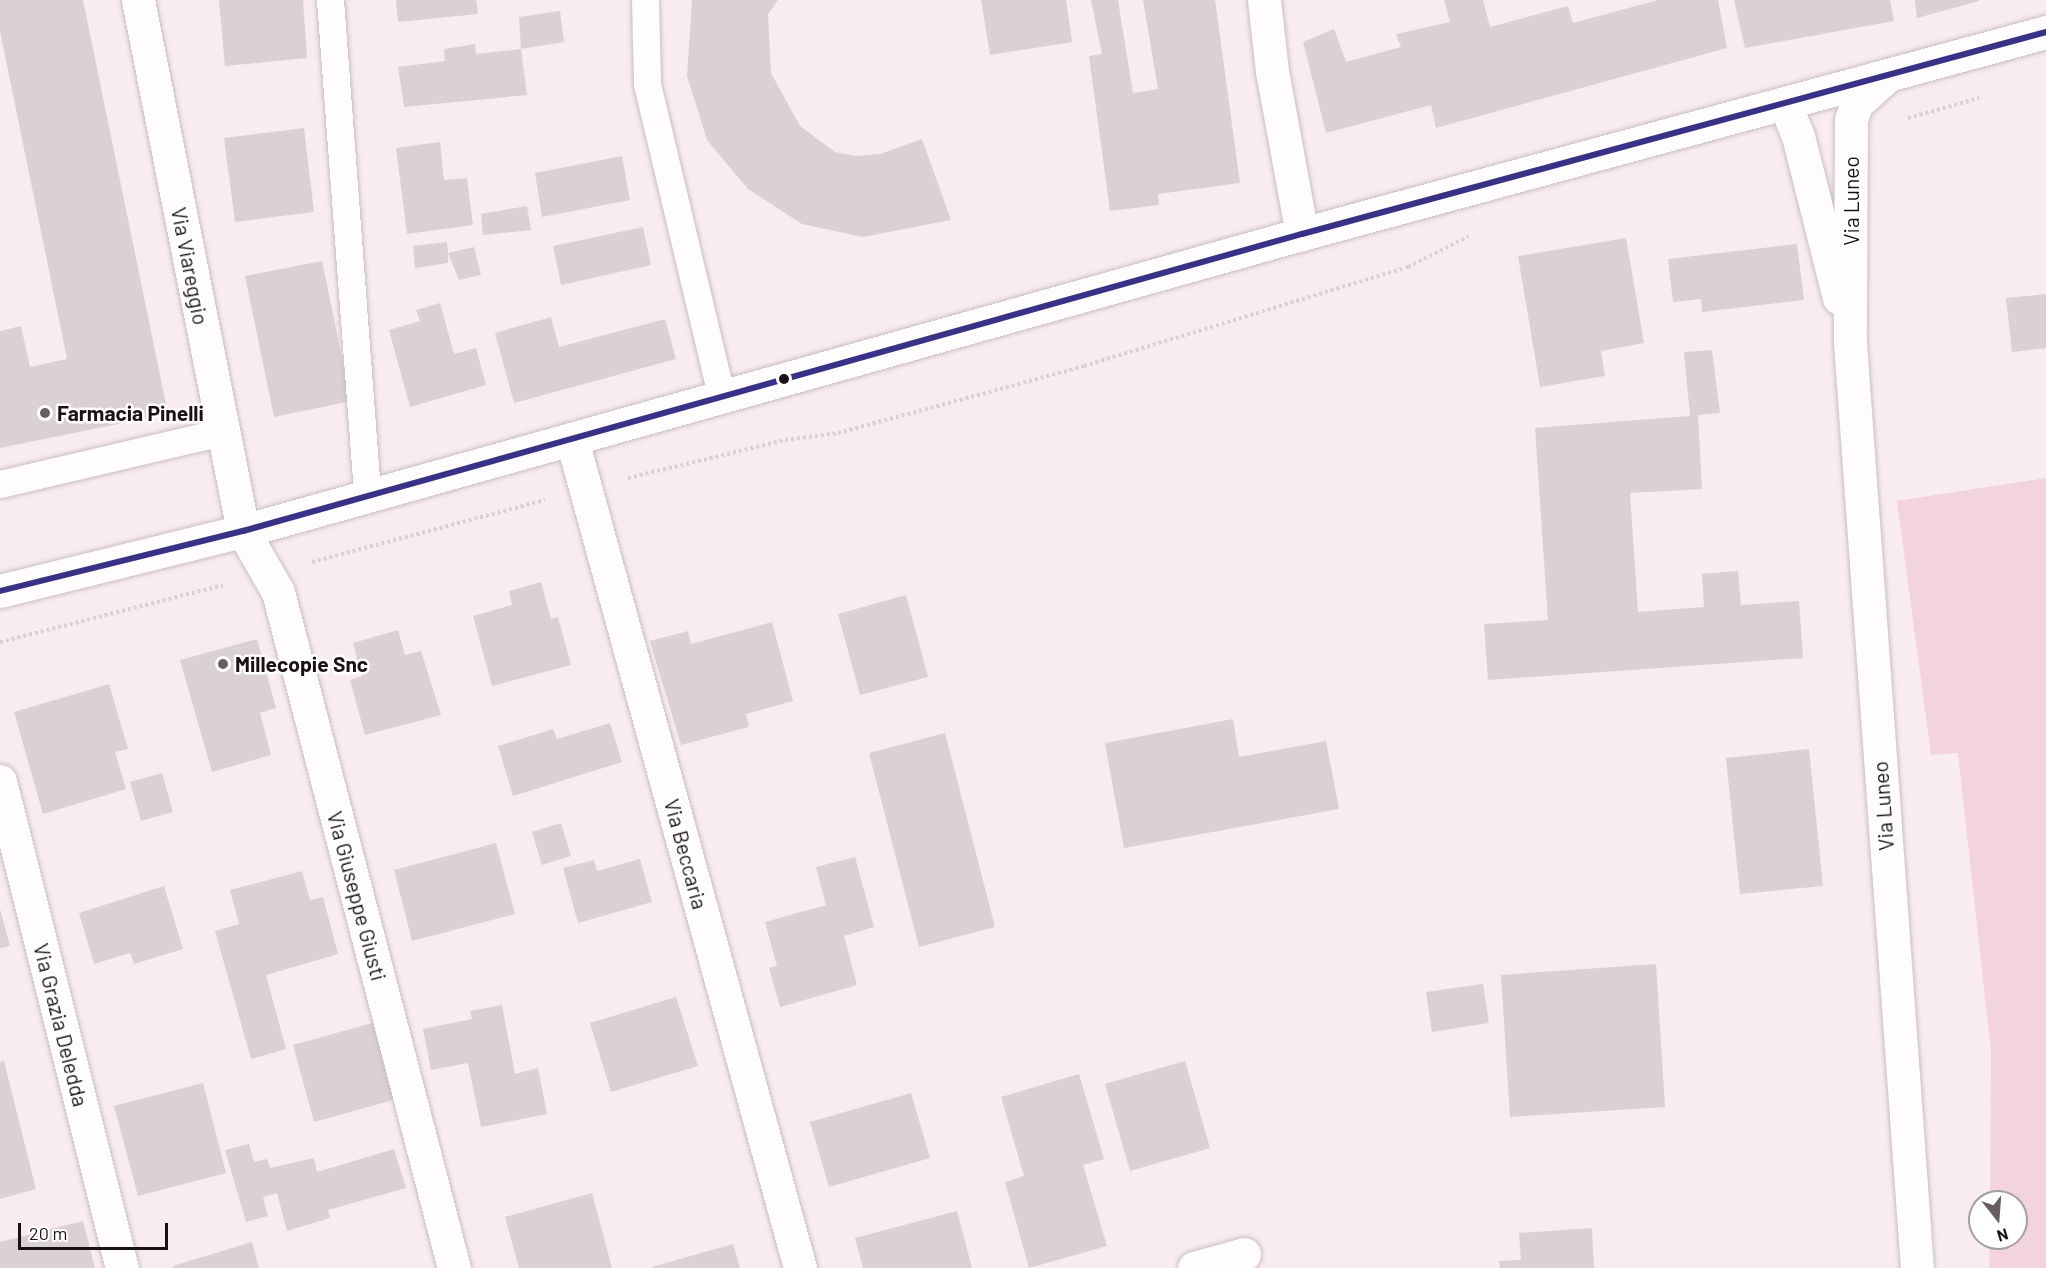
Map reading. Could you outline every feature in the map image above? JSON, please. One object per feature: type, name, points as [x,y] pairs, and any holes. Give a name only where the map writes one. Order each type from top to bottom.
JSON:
[{"type":"street","name":"Via Viareggio","points":[[138,0],[243,531]]},
{"type":"street","points":[[1264,0],[1272,71],[1302,234]]},
{"type":"street","points":[[0,591],[243,531],[722,399],[1302,234],[2046,32]]},
{"type":"street","name":"Via Luneo","points":[[1889,75],[1856,104],[1851,120],[1850,343],[1917,1268]]},
{"type":"street","name":"Via Luneo","points":[[1785,104],[1798,136],[1850,343]]},
{"type":"street","name":"Via Beccaria","points":[[572,440],[800,1268]]},
{"type":"street","name":"Via Giuseppe Giusti","points":[[243,531],[278,592],[454,1268]]},
{"type":"street","name":"Via Grazia Deledda","points":[[0,781],[122,1268]]},
{"type":"street","points":[[1194,1268],[1244,1254]]},
{"type":"lane","points":[[330,0],[367,497]]},
{"type":"lane","points":[[645,0],[647,84],[722,399]]},
{"type":"lane","points":[[0,484],[222,432]]},
{"type":"path","points":[[1901,120],[1990,95]]},
{"type":"path","points":[[624,479],[785,440],[838,433],[1084,366],[1408,267],[1478,230]]},
{"type":"shaded area","points":[[2046,478],[2046,1268],[1989,1268],[1990,1250],[2028,1250],[2028,1190],[1990,1190],[1991,1053],[1958,753],[1931,755],[1897,501]]},
{"type":"building","points":[[0,0],[83,0],[168,414],[0,448],[0,331],[21,326],[30,367],[67,359],[0,31]]},
{"type":"building","points":[[219,0],[303,0],[307,58],[225,66]]},
{"type":"building","points":[[396,0],[476,0],[478,14],[398,22]]},
{"type":"building","points":[[692,0],[778,0],[768,14],[771,73],[800,126],[835,152],[856,156],[880,154],[922,139],[951,220],[863,237],[802,224],[748,189],[707,140],[687,76]]},
{"type":"building","points":[[981,0],[1066,0],[1072,42],[990,55]]},
{"type":"building","points":[[1091,0],[1118,0],[1133,93],[1158,89],[1143,0],[1215,0],[1240,183],[1158,194],[1159,205],[1110,211],[1089,56],[1102,54]]},
{"type":"building","points":[[1444,0],[1483,0],[1490,27],[1568,6],[1573,23],[1658,0],[1718,0],[1727,48],[1436,128],[1431,105],[1326,133],[1303,42],[1334,29],[1346,62],[1401,47],[1396,34],[1450,22]]},
{"type":"building","points":[[1734,0],[1890,0],[1894,21],[1745,48]]},
{"type":"building","points":[[1915,0],[1979,0],[1979,1],[1917,18]]},
{"type":"building","points":[[560,11],[564,42],[521,49],[519,17]]},
{"type":"building","points":[[475,44],[476,54],[521,49],[527,95],[404,107],[398,67],[445,61],[444,49]]},
{"type":"building","points":[[304,128],[314,212],[235,222],[224,138]]},
{"type":"building","points":[[440,142],[444,180],[467,178],[473,225],[407,234],[396,148]]},
{"type":"building","points":[[622,156],[630,200],[542,217],[535,173]]},
{"type":"building","points":[[527,206],[531,230],[483,235],[481,214]]},
{"type":"building","points":[[643,227],[651,265],[561,285],[553,246]]},
{"type":"building","points":[[1626,238],[1644,343],[1601,351],[1605,376],[1540,387],[1518,256]]},
{"type":"building","points":[[447,242],[448,263],[415,268],[413,246]]},
{"type":"building","points":[[1797,244],[1804,300],[1702,312],[1701,299],[1673,302],[1668,259]]},
{"type":"building","points":[[474,247],[481,275],[459,280],[448,253]]},
{"type":"building","points":[[322,261],[351,401],[274,417],[245,276]]},
{"type":"building","points":[[2046,294],[2046,348],[2012,352],[2006,298]]},
{"type":"building","points":[[440,303],[454,354],[476,348],[486,385],[410,407],[389,330],[420,321],[416,310]]},
{"type":"building","points":[[551,317],[559,347],[665,319],[676,359],[514,403],[495,333]]},
{"type":"building","points":[[1712,350],[1720,413],[1698,415],[1702,489],[1630,493],[1638,612],[1704,607],[1702,574],[1738,571],[1741,605],[1799,601],[1803,658],[1488,680],[1484,624],[1548,620],[1535,428],[1690,416],[1684,352]]},
{"type":"building","points":[[541,582],[551,619],[558,617],[571,665],[492,686],[473,616],[512,605],[509,591]]},
{"type":"building","points":[[906,595],[928,677],[860,695],[838,614]]},
{"type":"building","points":[[772,622],[793,701],[746,714],[749,727],[681,745],[650,641],[688,631],[691,644]]},
{"type":"building","points":[[398,630],[405,655],[421,651],[441,715],[365,735],[350,680],[362,676],[353,643]]},
{"type":"building","points":[[257,639],[276,708],[260,713],[271,755],[212,772],[180,660]]},
{"type":"building","points":[[109,684],[128,749],[115,752],[126,789],[43,814],[14,712]]},
{"type":"building","points":[[1233,719],[1239,757],[1326,741],[1339,809],[1124,848],[1105,743]]},
{"type":"building","points":[[610,723],[622,762],[513,796],[498,746],[553,729],[557,739]]},
{"type":"building","points":[[945,733],[995,927],[919,947],[869,753]]},
{"type":"building","points":[[1809,749],[1823,886],[1740,894],[1726,758]]},
{"type":"building","points":[[162,773],[173,812],[141,821],[130,782]]},
{"type":"building","points":[[561,823],[571,856],[542,865],[532,832]]},
{"type":"building","points":[[496,843],[515,914],[412,941],[394,870]]},
{"type":"building","points":[[855,857],[874,927],[844,936],[857,985],[780,1007],[769,968],[777,966],[765,922],[826,905],[816,867]]},
{"type":"building","points":[[640,859],[652,902],[578,923],[563,868],[594,860],[597,871]]},
{"type":"building","points":[[302,871],[310,900],[323,897],[338,954],[266,975],[286,1049],[251,1059],[215,931],[239,924],[230,890]]},
{"type":"building","points":[[164,886],[183,949],[134,964],[130,953],[94,964],[79,913]]},
{"type":"building","points":[[0,909],[10,946],[0,948]]},
{"type":"building","points":[[1656,964],[1665,1107],[1510,1117],[1501,975]]},
{"type":"building","points":[[1483,984],[1489,1023],[1432,1032],[1426,992]]},
{"type":"building","points":[[676,997],[698,1066],[611,1092],[590,1023]]},
{"type":"building","points":[[502,1005],[515,1074],[538,1068],[547,1114],[481,1127],[468,1063],[431,1070],[423,1029],[472,1019],[470,1011]]},
{"type":"building","points":[[376,1022],[397,1099],[314,1122],[293,1045]]},
{"type":"building","points":[[4,1061],[36,1189],[0,1199],[0,1062]]},
{"type":"building","points":[[1185,1061],[1210,1148],[1130,1171],[1105,1084]]},
{"type":"building","points":[[1079,1074],[1104,1159],[1083,1165],[1107,1246],[1029,1268],[1005,1182],[1024,1176],[1001,1097]]},
{"type":"building","points":[[203,1083],[226,1173],[138,1196],[114,1106]]},
{"type":"building","points":[[911,1093],[930,1158],[829,1187],[810,1122]]},
{"type":"building","points":[[249,1144],[254,1162],[267,1159],[270,1168],[314,1158],[317,1172],[394,1149],[406,1188],[328,1210],[330,1218],[287,1231],[277,1193],[263,1197],[268,1216],[246,1222],[225,1150]]},
{"type":"building","points":[[592,1193],[612,1268],[519,1268],[505,1217]]},
{"type":"building","points":[[957,1211],[972,1268],[863,1268],[855,1238]]},
{"type":"building","points":[[83,1221],[95,1268],[0,1268],[0,1242]]},
{"type":"building","points":[[1592,1228],[1594,1268],[1500,1268],[1499,1261],[1521,1260],[1519,1233]]},
{"type":"building","points":[[252,1242],[259,1268],[174,1268],[173,1266]]},
{"type":"building","points":[[733,1244],[740,1268],[652,1268],[652,1267]]},
{"type":"transit line","points":[[0,591],[243,531],[1302,234],[2046,32]]},
{"type":"place","name":"Farmacia Pinelli","points":[[45,413]]},
{"type":"place","name":"Millecopie Snc","points":[[223,664]]}]
